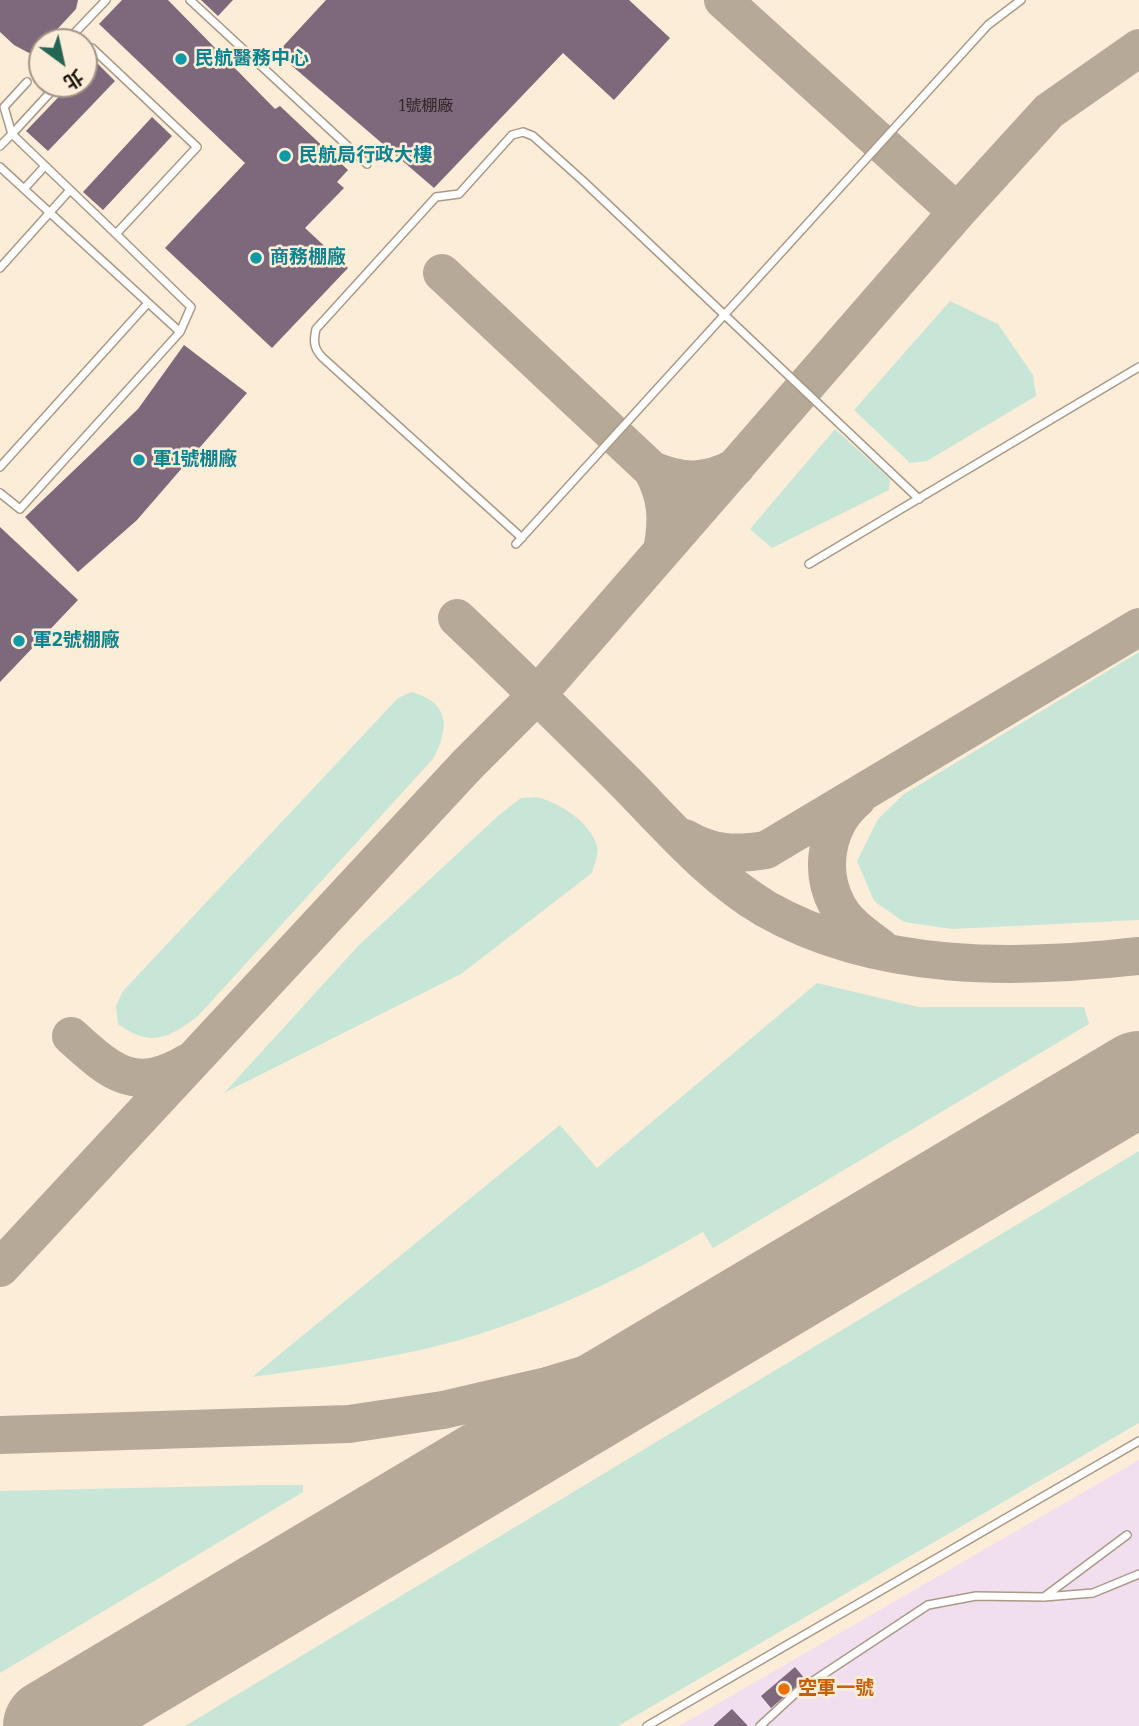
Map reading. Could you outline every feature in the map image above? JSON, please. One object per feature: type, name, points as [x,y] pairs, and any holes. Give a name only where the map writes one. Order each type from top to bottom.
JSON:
[{"type":"lane","points":[[79,28],[106,0]]},
{"type":"lane","points":[[190,0],[368,164]]},
{"type":"lane","points":[[919,499],[724,313],[552,153],[533,136],[523,132],[512,135],[459,194],[436,197],[316,329],[316,350],[323,358],[519,541],[724,313],[988,25],[1021,0]]},
{"type":"lane","points":[[98,54],[197,147],[116,234]]},
{"type":"lane","points":[[0,493],[19,509],[180,332],[191,307],[12,134],[5,107],[27,82]]},
{"type":"lane","points":[[0,146],[45,98]]},
{"type":"lane","points":[[23,189],[45,166]]},
{"type":"lane","points":[[0,167],[180,332]]},
{"type":"lane","points":[[0,268],[70,190]]},
{"type":"lane","points":[[0,467],[148,303]]},
{"type":"lane","points":[[809,564],[1139,368]]},
{"type":"lane","points":[[647,1726],[1139,1441]]},
{"type":"lane","points":[[1044,1597],[1127,1535]]},
{"type":"lane","points":[[763,1725],[798,1691],[928,1605],[976,1596],[1044,1597],[1093,1593],[1139,1574]]},
{"type":"shaded area","points":[[1139,1460],[1139,1726],[679,1726]]},
{"type":"green space","points":[[950,301],[998,324],[1033,375],[1036,396],[927,461],[910,463],[854,410]]},
{"type":"green space","points":[[835,429],[890,479],[889,490],[772,548],[750,529]]},
{"type":"green space","points":[[1139,652],[1139,920],[952,929],[904,922],[874,901],[857,861],[878,819],[904,794]]},
{"type":"green space","points":[[411,692],[433,702],[440,709],[443,718],[442,737],[433,759],[198,1016],[169,1035],[150,1038],[140,1036],[118,1024],[116,1006],[123,991],[398,698]]},
{"type":"green space","points":[[536,797],[554,803],[572,814],[594,837],[597,856],[592,873],[461,974],[224,1093],[358,946],[499,815],[521,798]]},
{"type":"green space","points":[[817,983],[918,1007],[1084,1007],[1089,1024],[713,1248],[703,1232],[568,1301],[462,1339],[382,1358],[252,1377],[560,1125],[597,1168]]},
{"type":"green space","points":[[1139,1151],[1139,1423],[618,1726],[185,1726]]},
{"type":"green space","points":[[303,1485],[303,1492],[0,1673],[0,1491]]},
{"type":"building","points":[[0,0],[78,0],[76,9],[58,28],[28,28],[28,52],[14,45],[0,32]]},
{"type":"building","points":[[122,0],[168,0],[275,109],[280,106],[348,170],[337,182],[344,188],[305,228],[348,268],[272,348],[165,248],[245,163],[99,24]]},
{"type":"building","points":[[201,0],[233,0],[218,16]]},
{"type":"building","points":[[326,0],[629,0],[670,38],[614,100],[563,53],[434,188],[277,53]]},
{"type":"building","points":[[98,64],[115,81],[48,151],[26,131],[58,98],[98,98]]},
{"type":"building","points":[[152,117],[172,136],[103,210],[83,192]]},
{"type":"building","name":"軍1號棚廠","points":[[184,345],[247,393],[137,520],[78,572],[25,517],[138,409]]},
{"type":"building","name":"軍2號棚廠","points":[[0,527],[78,600],[0,682]]},
{"type":"building","name":"空軍一號","points":[[795,1667],[805,1679],[771,1708],[761,1696]]},
{"type":"building","points":[[732,1709],[748,1726],[713,1726]]},
{"type":"taxiway","points":[[723,0],[957,212]]},
{"type":"taxiway","points":[[0,1268],[467,765],[537,695],[957,212],[1049,111],[1139,48]]},
{"type":"taxiway","points":[[442,273],[652,470]]},
{"type":"taxiway","points":[[662,550],[665,509],[661,489],[652,470],[674,477],[694,479],[715,476],[736,467]]},
{"type":"taxiway","points":[[457,618],[693,852],[728,882],[766,909],[809,930],[854,945],[900,955],[996,964],[1092,961],[1139,956]]},
{"type":"taxiway","points":[[685,838],[724,852],[766,850],[1139,627]]},
{"type":"taxiway","points":[[857,799],[847,809],[832,834],[827,862],[828,877],[831,891],[845,917],[880,947]]},
{"type":"taxiway","points":[[71,1036],[112,1069],[138,1078],[170,1072],[189,1062]]},
{"type":"taxiway","points":[[0,1435],[349,1424],[443,1410],[547,1386],[634,1360],[741,1315]]},
{"type":"runway","points":[[50,1726],[1139,1078]]},
{"type":"place","name":"民航醫務中心","points":[[181,59]]},
{"type":"place","name":"民航局行政大樓","points":[[285,156]]},
{"type":"place","name":"商務棚廠","points":[[256,258]]},
{"type":"place","name":"軍1號棚廠","points":[[139,460]]},
{"type":"place","name":"軍2號棚廠","points":[[19,641]]},
{"type":"place","name":"空軍一號","points":[[784,1689]]}]
